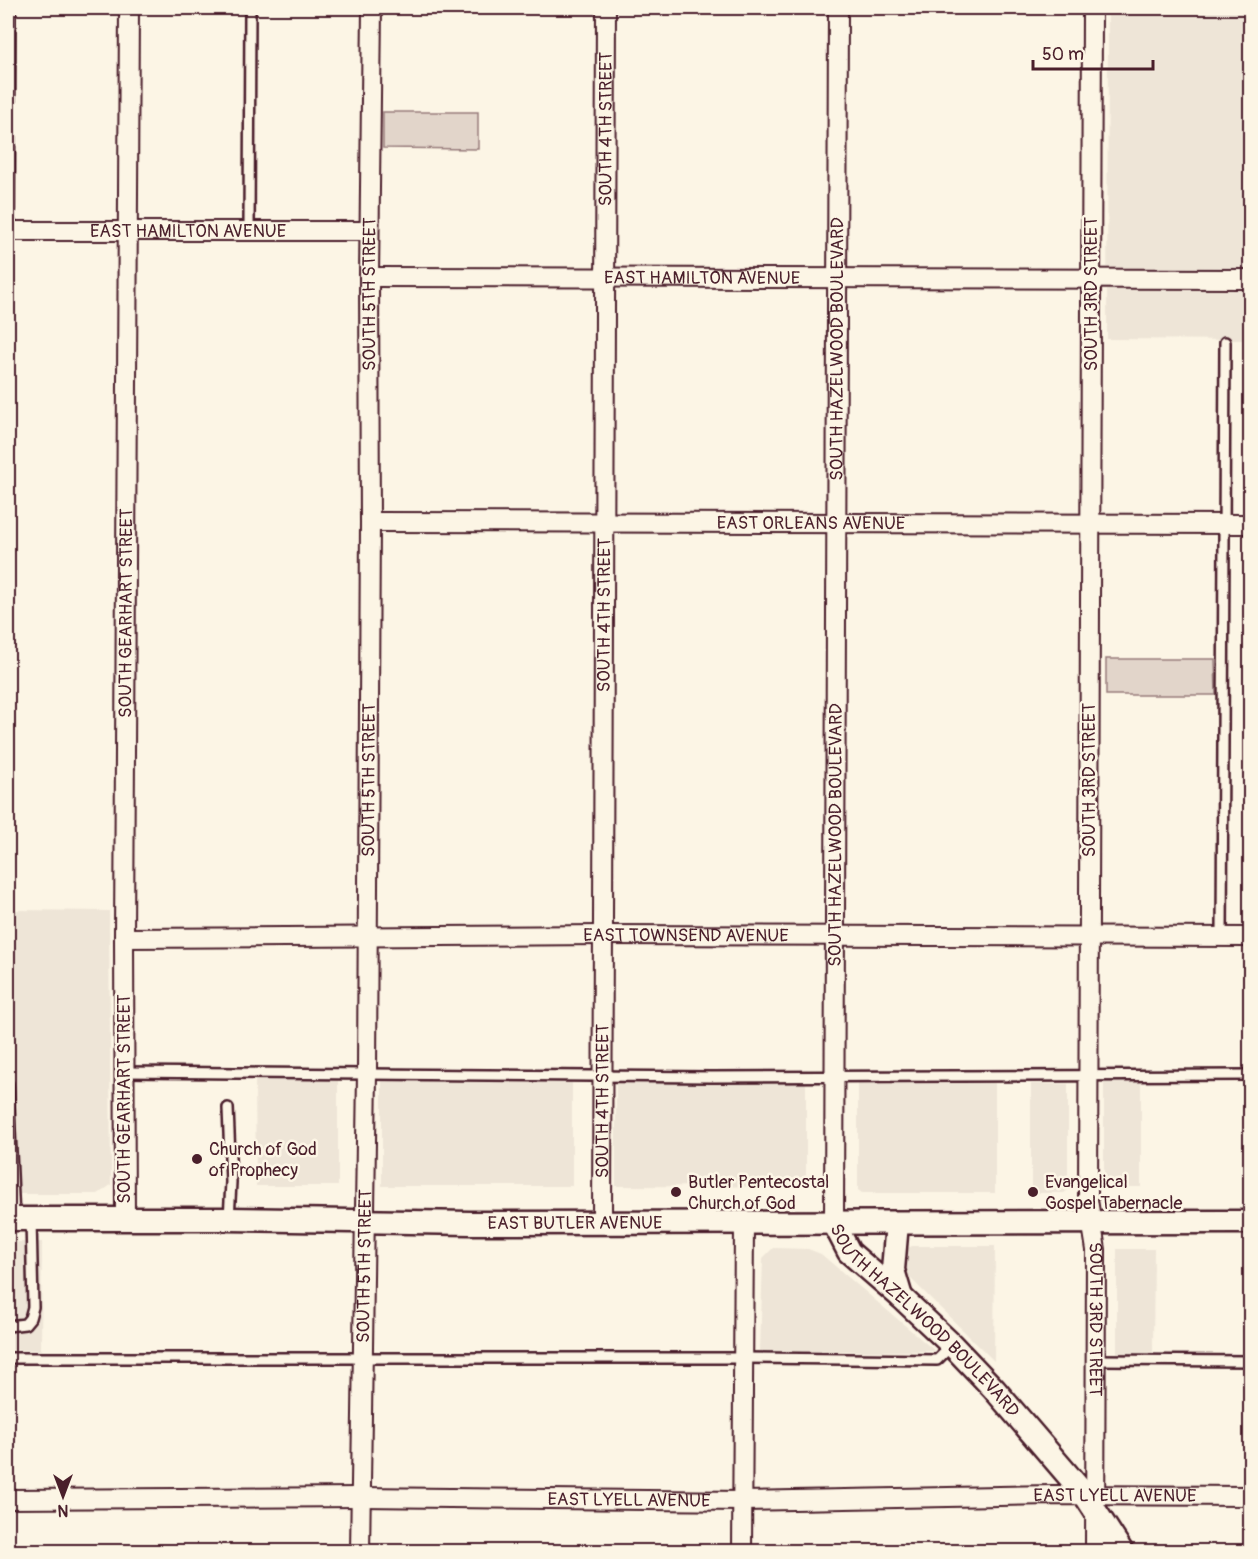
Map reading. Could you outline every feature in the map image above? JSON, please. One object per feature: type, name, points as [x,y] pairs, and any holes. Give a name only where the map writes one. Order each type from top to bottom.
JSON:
[{"type":"street","name":"SOUTH GEARHART STREET","points":[[125,1219],[124,939],[129,8]]},
{"type":"street","name":"SOUTH 5TH STREET","points":[[360,1551],[366,1220],[370,522],[369,231],[372,8]]},
{"type":"street","name":"SOUTH 4TH STREET","points":[[602,1223],[606,8]]},
{"type":"street","name":"SOUTH HAZELWOOD BOULEVARD","points":[[838,8],[834,1223],[849,1252],[952,1345],[1092,1499],[1122,1551]]},
{"type":"street","name":"SOUTH 3RD STREET","points":[[1092,8],[1088,1200],[1096,1250],[1097,1360],[1092,1499],[1095,1551]]},
{"type":"street","name":"EAST HAMILTON AVENUE","points":[[8,231],[369,231]]},
{"type":"street","name":"EAST HAMILTON AVENUE","points":[[369,277],[1251,279]]},
{"type":"street","name":"EAST ORLEANS AVENUE","points":[[370,522],[1251,524]]},
{"type":"street","name":"EAST TOWNSEND AVENUE","points":[[124,939],[602,935],[1251,937]]},
{"type":"street","name":"EAST BUTLER AVENUE","points":[[18,1219],[602,1223],[1251,1222]]},
{"type":"street","points":[[742,1551],[744,1223]]},
{"type":"street","points":[[897,1223],[893,1270],[901,1297]]},
{"type":"street","name":"EAST LYELL AVENUE","points":[[8,1499],[361,1497],[743,1501],[1251,1496]]},
{"type":"lane","points":[[8,231],[10,8]]},
{"type":"lane","points":[[249,230],[250,8]]},
{"type":"lane","points":[[1222,937],[1225,342]]},
{"type":"lane","points":[[124,1072],[711,1077],[1251,1075]]},
{"type":"lane","points":[[8,1084],[18,1219],[33,1307],[30,1318],[25,1324],[8,1326]]},
{"type":"lane","points":[[228,1108],[230,1219]]},
{"type":"lane","points":[[8,1358],[936,1360],[952,1345]]},
{"type":"lane","points":[[1097,1360],[1251,1361]]},
{"type":"shaded area","points":[[1108,8],[1250,8],[1250,340],[1107,339]]},
{"type":"shaded area","points":[[383,112],[478,112],[478,149],[383,148]]},
{"type":"shaded area","points":[[1106,659],[1215,659],[1216,695],[1106,695]]},
{"type":"shaded area","points":[[8,910],[109,911],[111,1185],[98,1194],[8,1194]]},
{"type":"shaded area","points":[[255,1076],[338,1076],[338,1186],[256,1186]]},
{"type":"shaded area","points":[[382,1077],[572,1077],[572,1186],[382,1186]]},
{"type":"shaded area","points":[[616,1077],[806,1077],[806,1187],[616,1186]]},
{"type":"shaded area","points":[[1104,1078],[1141,1078],[1141,1187],[1107,1187],[1104,1184]]},
{"type":"shaded area","points":[[858,1083],[995,1083],[995,1193],[862,1193],[858,1190]]},
{"type":"shaded area","points":[[1031,1084],[1068,1084],[1068,1190],[1064,1193],[1031,1193]]},
{"type":"shaded area","points":[[8,1242],[42,1242],[41,1350],[8,1350]]},
{"type":"shaded area","points":[[912,1246],[995,1246],[994,1361],[905,1273],[900,1260],[906,1249]]},
{"type":"shaded area","points":[[773,1248],[808,1249],[821,1254],[935,1351],[760,1351],[763,1258]]},
{"type":"shaded area","points":[[1117,1249],[1154,1249],[1153,1355],[1117,1355]]},
{"type":"place","name":"Church of God of Prophecy","points":[[197,1159]]},
{"type":"place","name":"Butler Pentecostal Church of God","points":[[676,1192]]},
{"type":"place","name":"Evangelical Gospel Tabernacle","points":[[1033,1192]]}]
